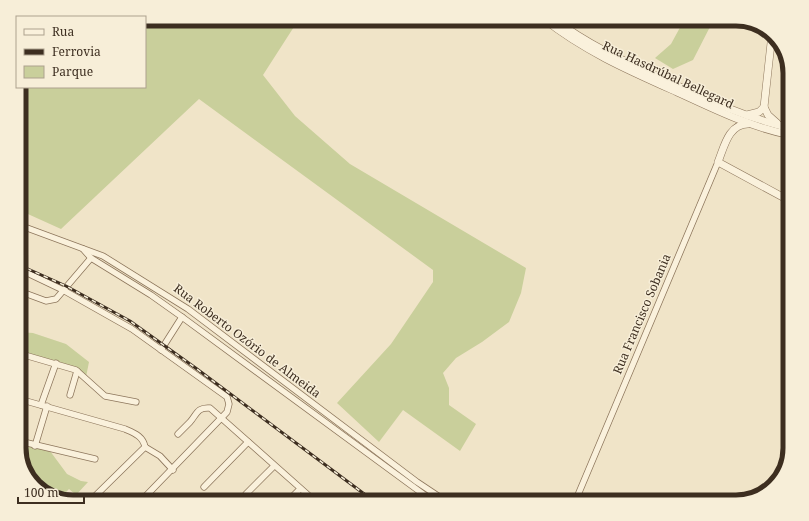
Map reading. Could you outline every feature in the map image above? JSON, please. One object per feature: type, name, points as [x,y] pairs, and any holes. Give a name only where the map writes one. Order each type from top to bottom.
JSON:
[{"type":"street","name":"Rua Hasdrúbal Bellegard","points":[[553,26],[572,40],[610,62],[720,112],[750,124],[783,133]]},
{"type":"street","name":"Rua Hasdrúbal Bellegard","points":[[565,26],[608,54],[745,115],[782,126]]},
{"type":"street","points":[[745,115],[759,112],[764,106],[771,42]]},
{"type":"street","points":[[764,106],[771,119],[782,126]]},
{"type":"street","points":[[720,112],[725,115],[730,124],[730,134]]},
{"type":"street","points":[[730,134],[740,125],[750,124]]},
{"type":"street","name":"Rua Francisco Sobania","points":[[578,495],[730,134]]},
{"type":"street","points":[[718,162],[783,197]]},
{"type":"street","name":"Rua Roberto Ozório de Almeida","points":[[26,228],[103,256],[160,290],[436,495]]},
{"type":"street","points":[[81,248],[91,258],[151,295],[182,317],[425,495]]},
{"type":"street","points":[[26,294],[46,301],[56,299],[91,258]]},
{"type":"street","points":[[26,273],[63,290],[132,329],[227,398],[229,404],[227,412],[173,470],[147,495]]},
{"type":"street","points":[[161,350],[182,317]]},
{"type":"street","points":[[26,355],[56,363],[77,372],[104,396],[136,402]]},
{"type":"street","points":[[35,446],[56,363]]},
{"type":"street","points":[[70,395],[77,372]]},
{"type":"street","points":[[26,401],[126,429],[137,434],[144,441],[145,446],[160,456],[173,470]]},
{"type":"street","points":[[313,413],[317,407]]},
{"type":"street","points":[[178,434],[190,422],[196,411],[203,408],[210,408],[307,495]]},
{"type":"street","points":[[330,426],[334,420]]},
{"type":"street","points":[[204,487],[248,442]]},
{"type":"street","points":[[26,444],[95,459]]},
{"type":"street","points":[[96,495],[145,446]]},
{"type":"street","points":[[246,494],[274,466]]},
{"type":"street","points":[[413,487],[417,482]]},
{"type":"street","points":[[294,495],[300,489]]},
{"type":"street","points":[[426,495],[429,490]]},
{"type":"green space","points":[[146,26],[294,26],[263,75],[295,116],[350,164],[526,268],[521,293],[509,322],[482,342],[456,358],[443,373],[449,388],[449,405],[476,424],[460,451],[403,410],[379,442],[337,403],[391,344],[433,282],[433,270],[199,99],[61,229],[26,213],[26,88],[146,88]]},
{"type":"green space","points":[[681,26],[710,26],[693,60],[673,69],[655,58],[671,44]]},
{"type":"green space","points":[[26,332],[33,333],[66,344],[89,362],[86,377],[75,367],[26,353]]},
{"type":"green space","points":[[26,445],[50,451],[67,474],[81,481],[88,482],[76,495],[69,489],[64,494],[52,490],[38,479],[32,472],[28,463]]},
{"type":"railway","points":[[26,268],[66,286],[130,321],[366,495]]}]
